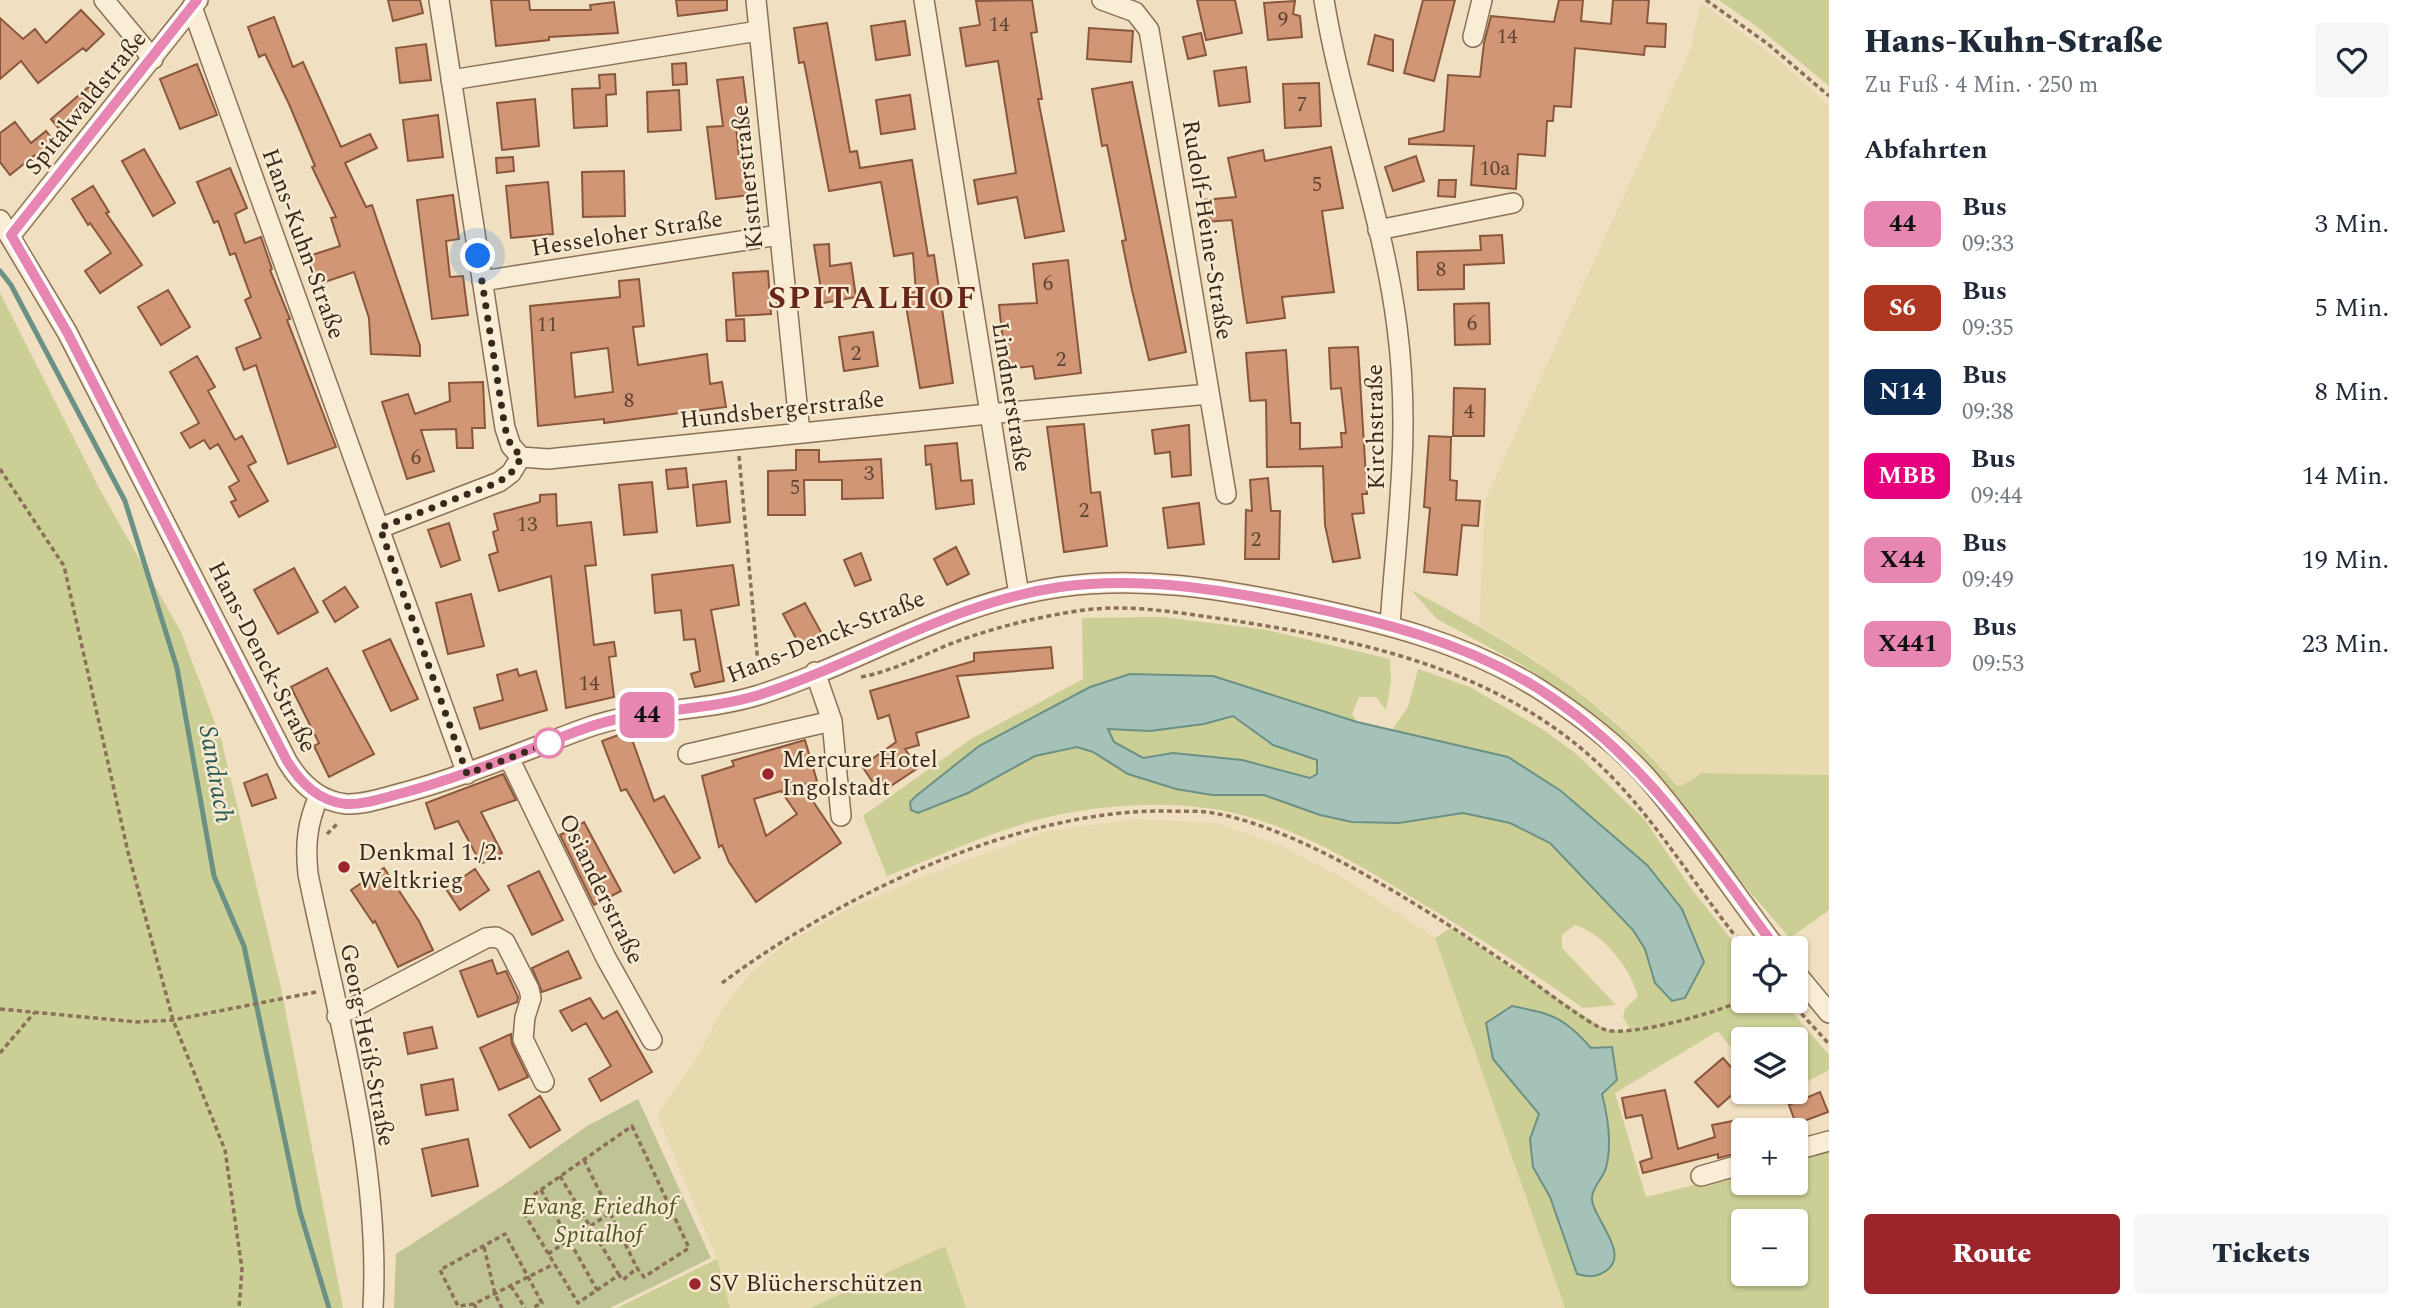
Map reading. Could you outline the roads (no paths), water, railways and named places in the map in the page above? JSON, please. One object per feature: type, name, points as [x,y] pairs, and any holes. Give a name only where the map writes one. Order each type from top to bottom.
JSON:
[{"type":"street","points":[[104,0],[153,59]]},
{"type":"street","points":[[380,528],[499,482],[511,473],[522,457],[511,446],[505,428],[439,0]]},
{"type":"street","name":"Kistnerstraße","points":[[756,0],[800,433]]},
{"type":"street","name":"Lindnerstraße","points":[[924,0],[1019,595]]},
{"type":"street","name":"Rudolf-Heine-Straße","points":[[1102,0],[1135,12],[1149,30],[1226,495]]},
{"type":"street","name":"Kirchstraße","points":[[1324,0],[1378,230],[1397,328],[1405,420],[1404,475],[1390,625]]},
{"type":"street","points":[[1473,37],[1482,0]]},
{"type":"street","name":"Spitalwaldstraße","points":[[6,228],[153,59],[195,3]]},
{"type":"street","name":"Hans-Kuhn-Straße","points":[[195,3],[467,774]]},
{"type":"street","points":[[451,79],[758,31]]},
{"type":"street","points":[[1378,230],[1513,203]]},
{"type":"street","name":"Hans-Denck-Straße","points":[[6,228],[67,332],[287,761],[299,780],[319,796],[345,804],[368,802],[467,774],[612,720],[711,707],[761,694],[944,617],[1019,595],[1061,587],[1145,582],[1254,596],[1390,625],[1475,654],[1538,689],[1595,729],[1654,784],[1767,936]]},
{"type":"street","name":"Hesseloher Straße","points":[[482,281],[779,235]]},
{"type":"street","name":"Hundsbergerstraße","points":[[522,457],[548,459],[1209,394]]},
{"type":"street","points":[[815,672],[832,721],[841,816]]},
{"type":"street","points":[[688,754],[832,721]]},
{"type":"street","name":"Osianderstraße","points":[[509,758],[606,958],[652,1040]]},
{"type":"street","name":"Georg-Heiß-Straße","points":[[319,796],[309,821],[305,844],[308,874],[357,1115],[373,1220],[373,1308]]},
{"type":"street","points":[[337,1016],[486,938],[496,937],[505,942],[529,989],[531,998],[525,1017],[523,1039],[544,1082]]},
{"type":"street","points":[[1808,988],[1829,1013]]},
{"type":"street","points":[[1808,1147],[1829,1141]]},
{"type":"street","points":[[1701,1176],[1731,1167]]},
{"type":"water","points":[[1130,674],[1213,676],[1357,722],[1508,757],[1561,791],[1647,865],[1682,909],[1704,962],[1685,998],[1672,1001],[1655,983],[1645,949],[1633,930],[1550,843],[1510,823],[1463,813],[1399,823],[1352,822],[1320,815],[1264,795],[1212,795],[1176,789],[1128,774],[1093,752],[1077,747],[1035,756],[968,793],[918,813],[911,810],[910,802],[916,796],[979,746],[1090,687]],"holes":[[[1233,716],[1273,745],[1317,760],[1317,774],[1310,778],[1242,760],[1173,753],[1143,758],[1114,742],[1108,729],[1150,731],[1204,724]]]},
{"type":"water","points":[[1512,1006],[1556,1018],[1573,1029],[1591,1048],[1612,1047],[1617,1080],[1602,1094],[1608,1131],[1608,1159],[1605,1172],[1592,1197],[1615,1254],[1613,1263],[1607,1270],[1596,1276],[1577,1274],[1550,1197],[1533,1167],[1530,1139],[1539,1114],[1493,1059],[1486,1023]]},
{"type":"waterway","name":"Sandrach","points":[[0,271],[11,285],[125,501],[177,668],[214,876],[244,946],[300,1212],[329,1308]]},
{"type":"place","name":"Mercure Hotel Ingolstadt","points":[[768,774]]},
{"type":"place","name":"Denkmal 1./2. Weltkrieg","points":[[344,867]]},
{"type":"place","name":"SV Blücherschützen","points":[[695,1284]]},
{"type":"district","name":"SPITALHOF","points":[[873,298]]},
{"type":"park label","name":"Evang. Friedhof Spitalhof","points":[[599,1221]]}]
